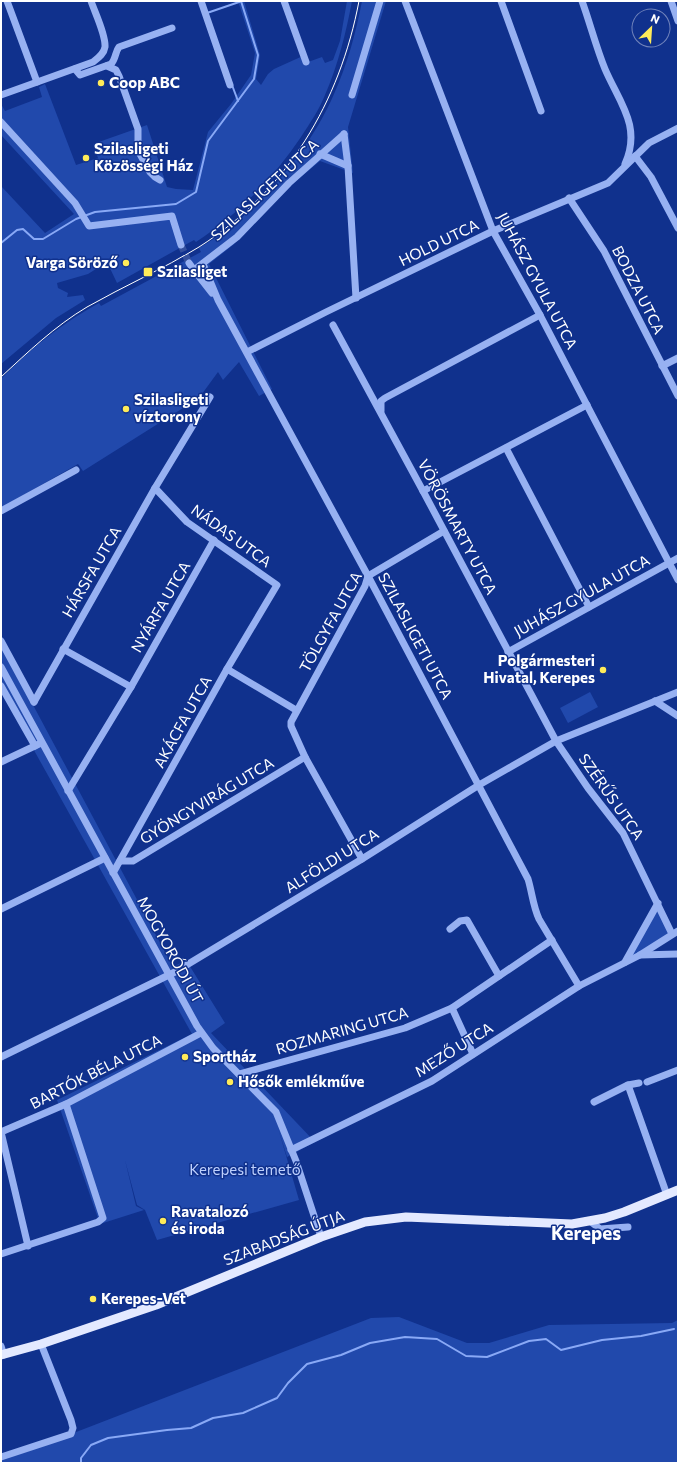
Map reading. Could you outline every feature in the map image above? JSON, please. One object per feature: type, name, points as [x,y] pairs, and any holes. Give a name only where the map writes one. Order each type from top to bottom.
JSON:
[{"type":"main road","name":"SZABADSÁG ÚTJA","points":[[2,1352],[41,1344],[156,1305],[321,1236],[365,1222],[406,1217],[572,1224],[624,1212],[678,1190]]},
{"type":"street","points":[[7,1],[37,82]]},
{"type":"street","points":[[1,95],[93,62],[102,53],[105,47],[103,37],[91,1]]},
{"type":"street","points":[[201,1],[230,85]]},
{"type":"street","points":[[284,1],[306,62]]},
{"type":"street","points":[[352,95],[380,1]]},
{"type":"street","name":"JUHÁSZ GYULA UTCA","points":[[405,1],[492,231],[540,315],[678,580]]},
{"type":"street","points":[[500,1],[541,111]]},
{"type":"street","points":[[582,1],[605,68],[627,112],[630,132],[630,148],[623,168]]},
{"type":"street","points":[[671,1],[678,21]]},
{"type":"street","points":[[75,69],[80,75],[107,66],[114,61],[117,50],[122,46],[172,28]]},
{"type":"street","points":[[107,66],[116,70],[119,76],[138,129],[138,147],[143,161],[152,175],[160,180]]},
{"type":"street","points":[[1,122],[75,203],[89,226],[172,216],[181,245]]},
{"type":"street","name":"HOLD UTCA","points":[[248,352],[492,231],[608,182],[649,144],[678,128]]},
{"type":"street","name":"SZILASLIGETI UTCA","points":[[194,270],[237,237],[289,183],[344,134],[348,166]]},
{"type":"street","points":[[320,154],[348,166],[356,298]]},
{"type":"street","points":[[636,156],[651,177],[678,228]]},
{"type":"street","name":"BODZA UTCA","points":[[570,198],[604,251],[678,396]]},
{"type":"street","name":"SZILASLIGETI UTCA","points":[[189,262],[218,300]]},
{"type":"street","name":"SZILASLIGETI UTCA","points":[[203,264],[218,300],[248,352],[528,878],[532,890],[535,911],[580,986]]},
{"type":"street","points":[[381,413],[381,401],[385,398],[540,315]]},
{"type":"street","name":"VÖRÖSMARTY UTCA","points":[[333,325],[556,741]]},
{"type":"street","points":[[662,366],[678,358]]},
{"type":"street","name":"HÁRSFA UTCA","points":[[1,641],[34,702],[155,488],[210,397]]},
{"type":"street","points":[[423,491],[587,405]]},
{"type":"street","points":[[506,448],[589,607]]},
{"type":"street","points":[[1,511],[76,470]]},
{"type":"street","name":"NÁDAS UTCA","points":[[155,488],[187,522],[277,585]]},
{"type":"street","name":"TÖLGYFA UTCA","points":[[362,859],[305,757],[291,726],[291,722],[296,710],[365,586],[368,576],[444,531]]},
{"type":"street","name":"NYÁRFA UTCA","points":[[68,791],[131,687],[214,540]]},
{"type":"street","name":"JUHÁSZ GYULA UTCA","points":[[508,652],[678,558]]},
{"type":"street","name":"AKÁCFA UTCA","points":[[113,873],[227,669],[277,585]]},
{"type":"street","points":[[63,649],[131,687]]},
{"type":"street","name":"MOGYORÓDI ÚT","points":[[1,667],[38,744]]},
{"type":"street","points":[[227,669],[296,710]]},
{"type":"street","name":"MOGYORÓDI ÚT","points":[[1,686],[68,791],[168,975],[202,1033],[213,1048],[276,1112],[321,1236]]},
{"type":"street","name":"ALFÖLDI UTCA","points":[[1,1057],[168,975],[362,859],[478,785],[556,741],[678,692]]},
{"type":"street","points":[[655,701],[678,716]]},
{"type":"street","name":"SZÉRŰS UTCA","points":[[556,741],[588,788],[623,833],[658,903],[675,933]]},
{"type":"street","points":[[1,762],[38,744]]},
{"type":"street","name":"GYÖNGYVIRÁG UTCA","points":[[120,861],[133,861],[305,757]]},
{"type":"street","points":[[1,909],[105,858]]},
{"type":"street","points":[[625,962],[658,903]]},
{"type":"street","points":[[450,929],[460,921],[467,920],[499,976]]},
{"type":"street","name":"MEZŐ UTCA","points":[[291,1150],[432,1081],[580,986],[640,955],[675,933]]},
{"type":"street","name":"ROZMARING UTCA","points":[[239,1074],[405,1028],[452,1008],[552,940]]},
{"type":"street","points":[[640,955],[678,954]]},
{"type":"street","points":[[452,1008],[473,1054]]},
{"type":"street","name":"BARTÓK BÉLA UTCA","points":[[1,1132],[66,1104],[202,1033]]},
{"type":"street","points":[[594,1102],[628,1086],[678,1070]]},
{"type":"street","points":[[628,1086],[668,1195]]},
{"type":"street","points":[[1,1254],[98,1222],[103,1218],[66,1104]]},
{"type":"street","points":[[1,1132],[28,1246]]},
{"type":"street","points":[[590,1221],[600,1229],[628,1227]]},
{"type":"street","points":[[1,1457],[71,1434],[73,1428],[71,1420],[41,1344]]},
{"type":"green space","points":[[238,1],[244,1],[260,55],[256,79],[261,85],[268,74],[274,69],[305,55],[308,62],[322,57],[325,63],[333,60],[340,41],[347,1],[352,1],[341,49],[330,84],[320,106],[301,137],[279,167],[254,195],[226,220],[196,242],[194,240],[117,283],[107,262],[88,274],[57,283],[58,288],[68,293],[67,297],[83,295],[85,300],[56,318],[1,364],[1,186],[45,233],[74,214],[1,135],[1,104],[5,111],[42,97],[39,87],[45,84],[76,165],[98,158],[93,144],[147,125],[167,187],[193,190],[208,132],[231,104],[251,75],[255,53]]},
{"type":"green space","points":[[362,1],[386,1],[348,127],[353,173],[320,161],[290,186],[233,245],[209,264],[272,389],[259,396],[239,362],[223,380],[218,372],[199,398],[83,471],[78,464],[1,508],[1,379],[23,357],[72,319],[99,303],[101,306],[201,252],[199,248],[229,228],[260,200],[303,149],[325,113],[339,83],[347,60]]},
{"type":"green space","name":"Kerepesi temető","points":[[1,645],[173,967],[186,960],[225,1023],[211,1033],[315,1142],[287,1157],[278,1128],[299,1200],[157,1240],[145,1210],[137,1205],[125,1160],[136,1206],[144,1210],[100,1224],[57,1100],[192,1034],[1,691]]},
{"type":"green space","points":[[590,692],[598,707],[568,723],[560,708]]},
{"type":"green space","points":[[658,903],[672,934],[625,962]]},
{"type":"green space","points":[[399,1317],[467,1343],[489,1343],[549,1325],[672,1323],[678,1320],[678,1463],[1,1463],[1,1457],[71,1434],[371,1318]]},
{"type":"waterway","points":[[1,243],[17,230],[23,229],[34,239],[43,239],[76,219],[95,212],[176,204],[196,192],[208,141],[254,79],[258,55],[241,1]]},
{"type":"waterway","points":[[207,13],[242,1]]},
{"type":"waterway","points":[[232,85],[238,101]]},
{"type":"waterway","points":[[81,1463],[81,1458],[91,1445],[108,1438],[191,1428],[213,1418],[243,1413],[277,1398],[288,1383],[307,1364],[341,1355],[370,1343],[405,1337],[437,1339],[466,1356],[487,1357],[529,1341],[546,1339],[561,1350],[602,1340],[641,1336],[674,1329]]},
{"type":"tunnel","points":[[181,245],[189,263]]},
{"type":"tram line","points":[[1,377],[42,340],[75,314],[172,263],[199,247],[230,224],[258,199],[283,171],[305,141],[323,108],[338,74],[350,38],[359,1]]},
{"type":"place","name":"Coop ABC","points":[[101,83]]},
{"type":"place","name":"Szilasligeti Közösségi Ház","points":[[86,158]]},
{"type":"place","name":"Varga Söröző","points":[[126,263]]},
{"type":"place","name":"Szilasliget","points":[[148,272]]},
{"type":"place","name":"Szilasligeti víztorony","points":[[126,409]]},
{"type":"place","name":"Polgármesteri Hivatal, Kerepes","points":[[603,670]]},
{"type":"place","name":"Sportház","points":[[185,1057]]},
{"type":"place","name":"Hősők emlékműve","points":[[230,1082]]},
{"type":"place","name":"Ravatalozó és iroda","points":[[163,1221]]},
{"type":"place","name":"Kerepes-Vet","points":[[93,1299]]},
{"type":"district","name":"Kerepes","points":[[586,1233]]}]
